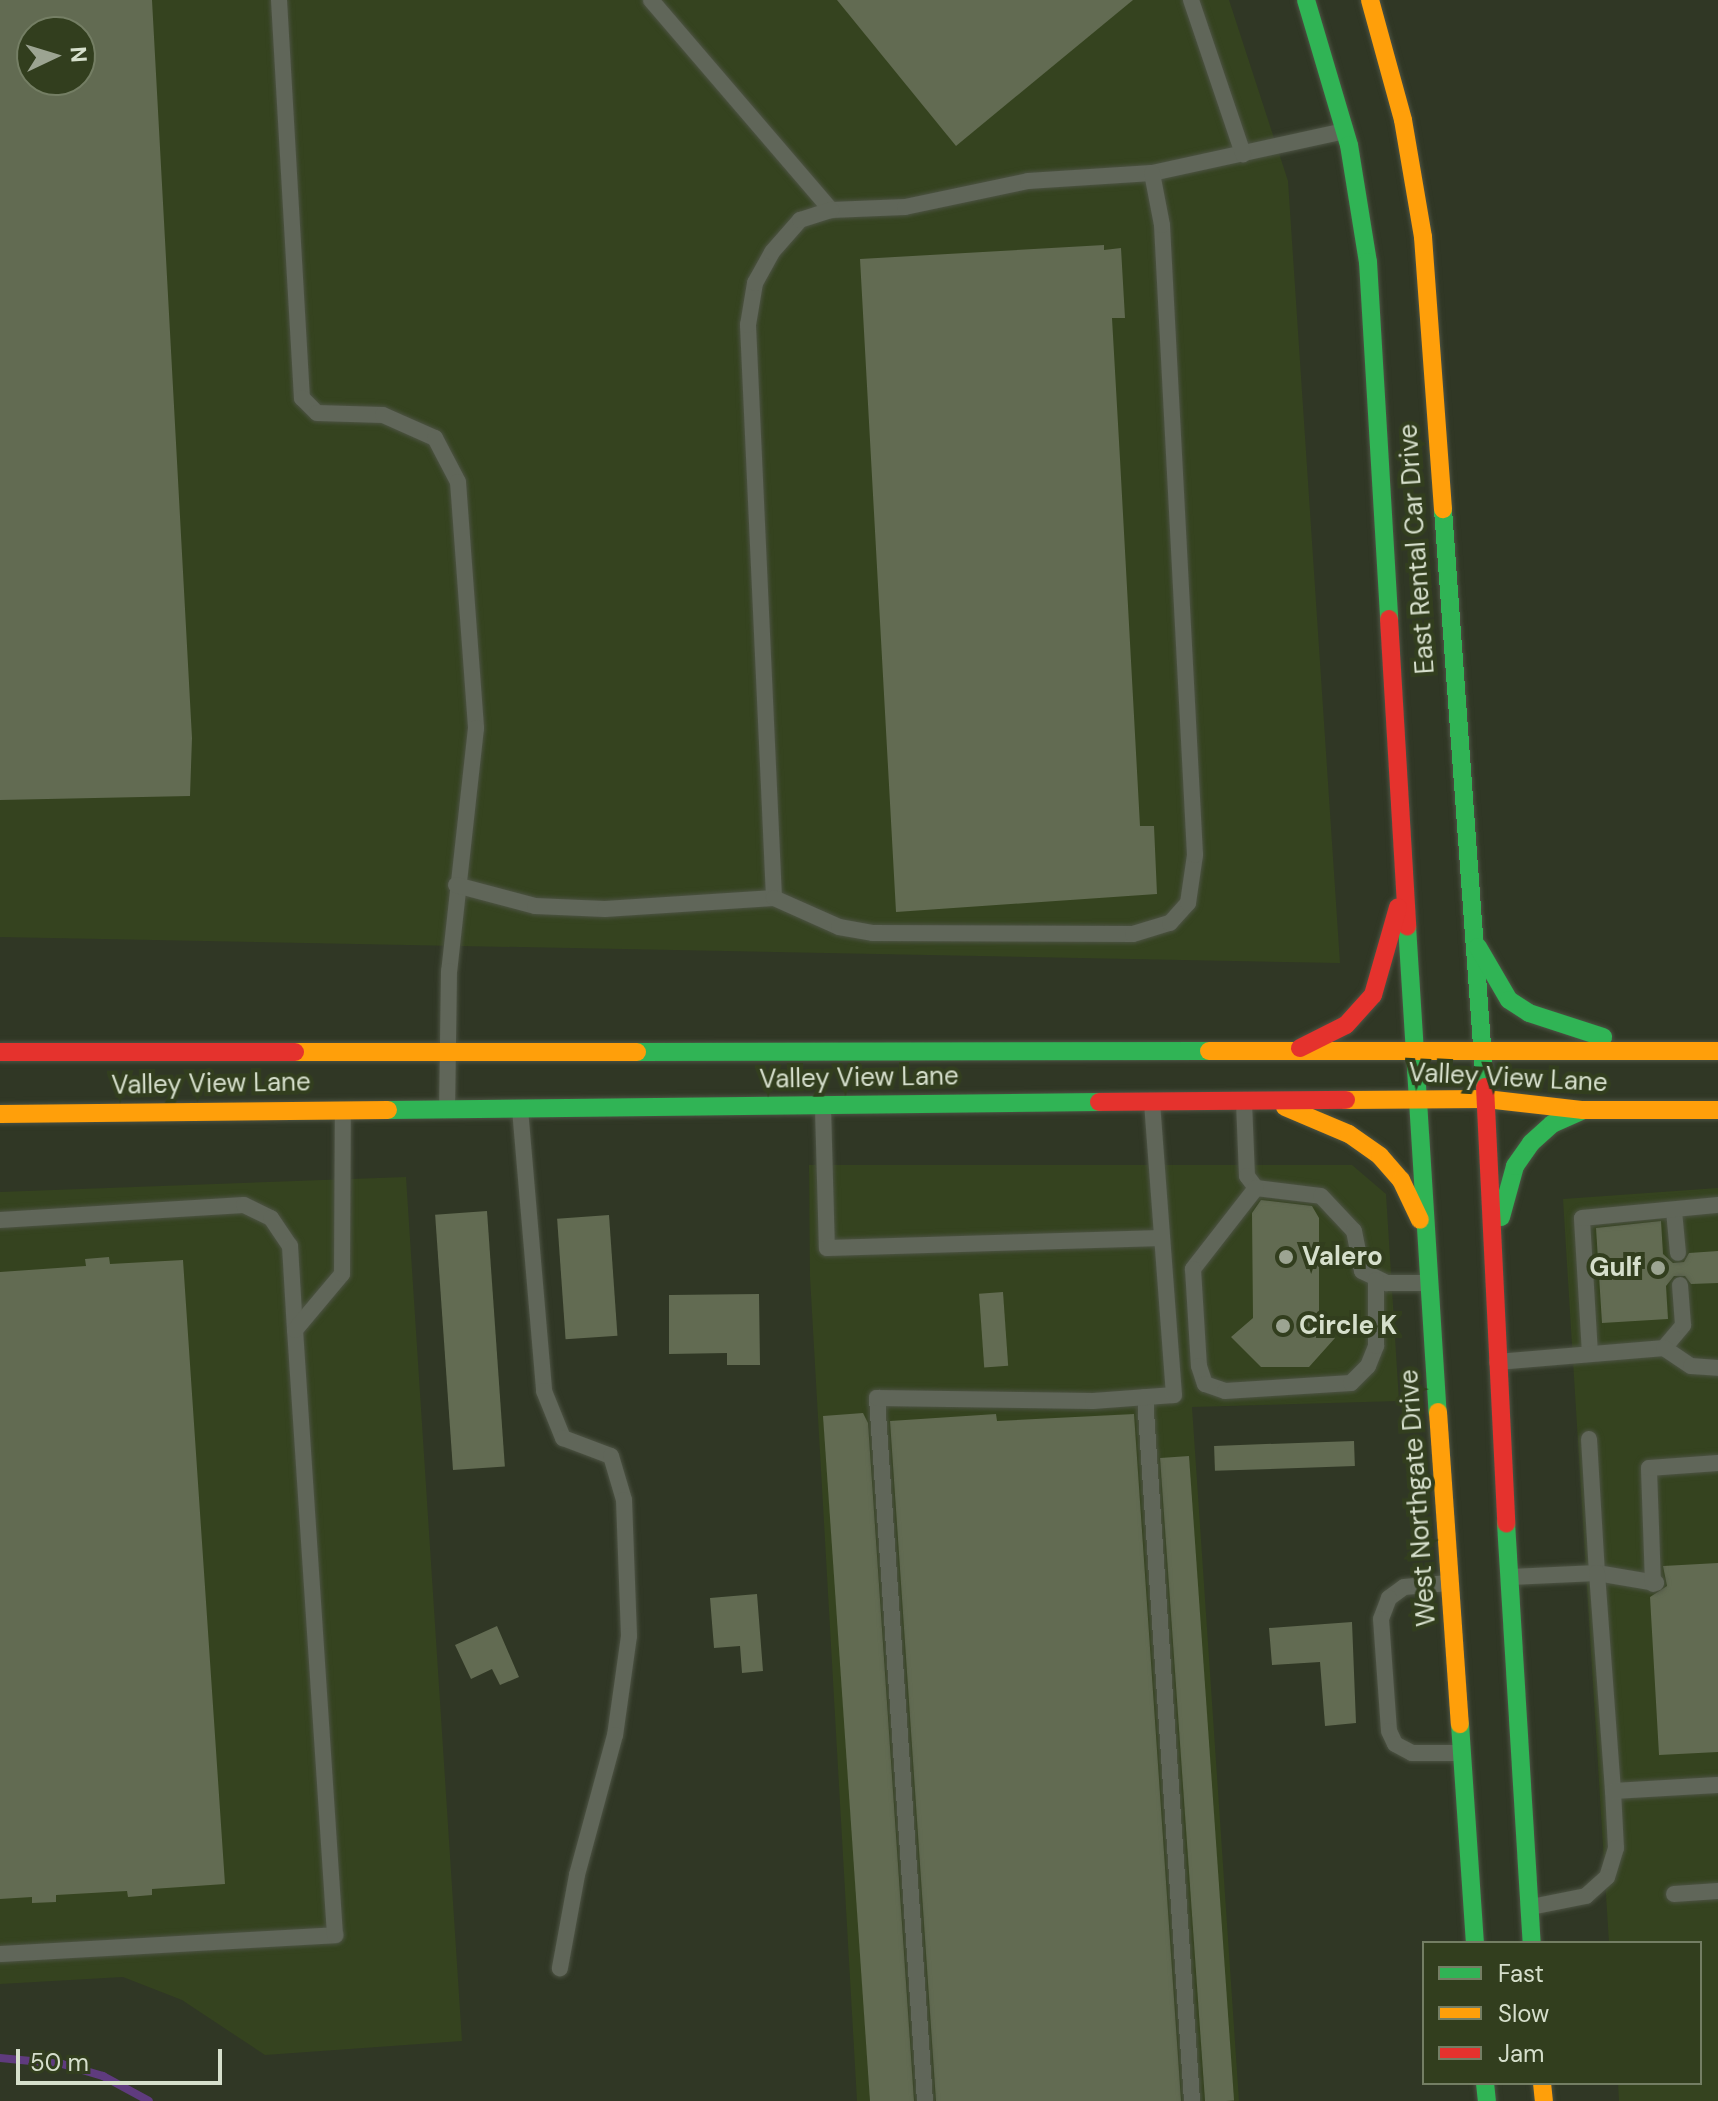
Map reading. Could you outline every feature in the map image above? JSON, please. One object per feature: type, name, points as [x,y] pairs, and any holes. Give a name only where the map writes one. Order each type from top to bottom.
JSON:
[{"type":"main road","name":"East Rental Car Drive","points":[[1306,0],[1352,129],[1368,262],[1408,874],[1415,1050]]},
{"type":"main road","name":"East Rental Car Drive","points":[[1370,0],[1423,237],[1486,1099]]},
{"type":"main road","points":[[1294,1051],[1346,1025],[1373,995],[1408,874]]},
{"type":"main road","points":[[1474,938],[1509,1000],[1529,1013],[1660,1051]]},
{"type":"main road","name":"West Northgate Drive","points":[[1415,1050],[1428,1283],[1462,1753],[1480,1910],[1475,1941]]},
{"type":"main road","name":"Valley View Lane","points":[[0,1052],[1718,1051]]},
{"type":"main road","name":"Valley View Lane","points":[[0,1114],[1419,1099],[1486,1099],[1583,1110],[1718,1110]]},
{"type":"main road","points":[[1486,1099],[1493,1319],[1509,1577],[1523,1907],[1532,1941]]},
{"type":"main road","points":[[1273,1100],[1349,1134],[1380,1156],[1401,1180],[1425,1229]]},
{"type":"main road","points":[[1493,1319],[1502,1199],[1515,1166],[1552,1124],[1583,1110]]},
{"type":"lane","points":[[279,0],[302,398],[317,413],[383,415],[435,438],[458,482],[476,728],[456,885],[446,1050],[447,1109]]},
{"type":"lane","points":[[651,0],[831,210]]},
{"type":"lane","points":[[1191,0],[1243,154]]},
{"type":"lane","points":[[774,898],[748,325],[755,283],[772,252],[800,220],[831,210],[905,207],[1028,181],[1152,173],[1352,129]]},
{"type":"lane","points":[[456,885],[535,906],[605,909],[774,898],[839,927],[873,933],[1133,934],[1170,923],[1188,903],[1195,855],[1162,225],[1152,173]]},
{"type":"lane","points":[[925,2101],[877,1398],[1174,1395],[1151,1101]]},
{"type":"lane","points":[[1244,1101],[1247,1176],[1256,1188],[1321,1196],[1349,1222],[1358,1263],[1376,1280],[1428,1283]]},
{"type":"lane","points":[[823,1105],[827,1248],[1162,1238]]},
{"type":"lane","points":[[295,1330],[342,1274],[343,1108]]},
{"type":"lane","points":[[520,1108],[544,1391],[563,1438],[611,1456],[624,1500],[629,1636],[615,1735],[577,1875],[560,1968]]},
{"type":"lane","points":[[1256,1188],[1193,1269],[1199,1366],[1205,1384],[1225,1391],[1351,1383],[1368,1366],[1376,1346],[1376,1280]]},
{"type":"lane","points":[[0,1220],[244,1205],[271,1218],[290,1246],[335,1935],[0,1954]]},
{"type":"lane","points":[[1590,1354],[1593,1301],[1589,1250],[1581,1224],[1587,1215],[1674,1211],[1718,1205]]},
{"type":"lane","points":[[1673,1246],[1674,1211]]},
{"type":"lane","points":[[1664,1348],[1683,1325],[1676,1293]]},
{"type":"lane","points":[[1496,1362],[1664,1348],[1691,1366],[1718,1368]]},
{"type":"lane","points":[[1145,1397],[1192,2101]]},
{"type":"lane","points":[[1523,1907],[1586,1896],[1607,1877],[1616,1848],[1589,1439]]},
{"type":"lane","points":[[1509,1577],[1597,1573],[1654,1584],[1649,1468],[1718,1463]]},
{"type":"lane","points":[[1450,1582],[1404,1587],[1389,1598],[1381,1619],[1389,1731],[1395,1744],[1412,1753],[1462,1753]]},
{"type":"lane","points":[[1613,1791],[1718,1785]]},
{"type":"lane","points":[[1674,1894],[1718,1891]]},
{"type":"shaded area","points":[[0,0],[1229,0],[1288,181],[1340,963],[0,937]]},
{"type":"shaded area","points":[[809,1165],[1352,1165],[1386,1194],[1399,1401],[1192,1407],[1239,2101],[857,2101],[810,1277]]},
{"type":"shaded area","points":[[406,1177],[462,2041],[265,2055],[182,2000],[123,1977],[0,1984],[0,1192]]},
{"type":"shaded area","points":[[1718,1188],[1718,2101],[1619,2101],[1618,2085],[1702,2085],[1702,1941],[1609,1941],[1563,1199]]},
{"type":"building","points":[[0,0],[152,0],[192,738],[190,796],[0,800]]},
{"type":"building","points":[[837,0],[1133,0],[956,146]]},
{"type":"building","points":[[1104,245],[1104,250],[1121,248],[1125,318],[1112,318],[1140,826],[1154,826],[1157,894],[896,912],[860,259]]},
{"type":"building","points":[[1261,1200],[1312,1206],[1319,1218],[1319,1323],[1335,1338],[1309,1367],[1261,1367],[1231,1337],[1253,1318],[1252,1213]]},
{"type":"building","points":[[487,1211],[505,1466],[453,1470],[435,1215]]},
{"type":"building","points":[[609,1215],[617,1336],[566,1339],[557,1219]]},
{"type":"building","name":"Gulf","points":[[1661,1221],[1663,1254],[1673,1263],[1684,1262],[1689,1253],[1718,1251],[1718,1283],[1691,1284],[1685,1276],[1674,1276],[1666,1286],[1668,1319],[1602,1323],[1596,1228]]},
{"type":"building","points":[[109,1257],[110,1264],[183,1260],[225,1884],[152,1889],[152,1895],[128,1897],[127,1891],[56,1895],[56,1902],[32,1903],[32,1897],[0,1899],[0,1272],[86,1266],[85,1259]]},
{"type":"building","points":[[1003,1292],[1008,1366],[984,1367],[979,1294]]},
{"type":"building","points":[[759,1294],[760,1365],[727,1365],[727,1353],[669,1354],[669,1295]]},
{"type":"building","points":[[863,1413],[868,1423],[914,2101],[870,2101],[823,1416]]},
{"type":"building","points":[[996,1414],[997,1421],[1134,1414],[1181,2101],[936,2101],[890,1421]]},
{"type":"building","points":[[1354,1441],[1355,1466],[1215,1471],[1214,1446]]},
{"type":"building","points":[[1189,1456],[1234,2100],[1205,2101],[1160,1458]]},
{"type":"building","points":[[1718,1563],[1718,1752],[1659,1755],[1650,1597],[1667,1586],[1663,1566]]},
{"type":"building","points":[[757,1594],[763,1671],[742,1673],[740,1646],[714,1648],[710,1598]]},
{"type":"building","points":[[1352,1622],[1356,1723],[1325,1726],[1320,1662],[1272,1665],[1269,1628]]},
{"type":"building","points":[[497,1626],[519,1677],[500,1685],[492,1669],[471,1679],[455,1645]]},
{"type":"waterway","points":[[0,2058],[62,2064],[103,2076],[149,2101]]},
{"type":"traffic: fast","points":[[1306,0],[1349,145],[1368,262],[1389,619]]},
{"type":"traffic: fast","points":[[1443,509],[1485,1087]]},
{"type":"traffic: fast","points":[[1407,926],[1438,1412]]},
{"type":"traffic: fast","points":[[1478,947],[1509,1000],[1529,1013],[1603,1037]]},
{"type":"traffic: fast","points":[[637,1052],[1209,1051]]},
{"type":"traffic: fast","points":[[388,1110],[1099,1102]]},
{"type":"traffic: fast","points":[[1501,1217],[1515,1166],[1531,1143],[1552,1124],[1583,1110]]},
{"type":"traffic: fast","points":[[1506,1523],[1532,1941]]},
{"type":"traffic: fast","points":[[1460,1724],[1475,1941]]},
{"type":"traffic: fast","points":[[1485,2085],[1487,2101]]},
{"type":"traffic: slow","points":[[1370,0],[1403,120],[1423,237],[1443,509]]},
{"type":"traffic: slow","points":[[1209,1051],[1718,1051]]},
{"type":"traffic: slow","points":[[295,1052],[637,1052]]},
{"type":"traffic: slow","points":[[1346,1100],[1486,1099],[1583,1110],[1718,1110]]},
{"type":"traffic: slow","points":[[1285,1107],[1349,1134],[1380,1156],[1401,1180],[1420,1220]]},
{"type":"traffic: slow","points":[[0,1114],[388,1110]]},
{"type":"traffic: slow","points":[[1438,1412],[1460,1724]]},
{"type":"traffic: slow","points":[[1542,2085],[1544,2101]]},
{"type":"traffic: jam","points":[[1389,619],[1407,926]]},
{"type":"traffic: jam","points":[[1300,1048],[1346,1025],[1373,995],[1398,907]]},
{"type":"traffic: jam","points":[[0,1052],[295,1052]]},
{"type":"traffic: jam","points":[[1485,1087],[1506,1523]]},
{"type":"traffic: jam","points":[[1099,1102],[1346,1100]]},
{"type":"place","name":"Valero","points":[[1286,1257]]},
{"type":"place","name":"Gulf","points":[[1658,1268]]},
{"type":"place","name":"Circle K","points":[[1283,1326]]}]
